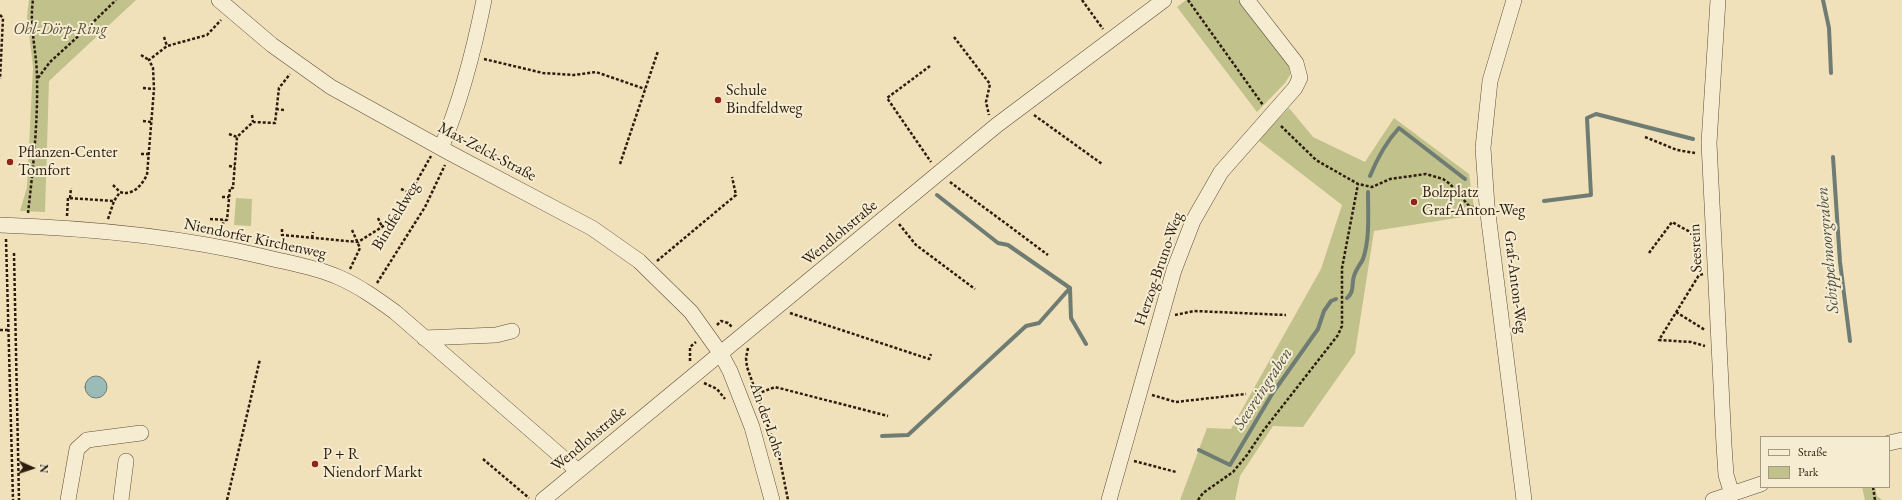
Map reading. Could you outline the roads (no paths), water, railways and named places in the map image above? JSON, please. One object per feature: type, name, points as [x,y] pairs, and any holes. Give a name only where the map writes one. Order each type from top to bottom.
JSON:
[{"type":"street","name":"Max-Zelck-Straße","points":[[218,0],[298,64],[331,87],[443,149],[592,228],[647,269],[691,312],[721,354]]},
{"type":"street","points":[[443,149],[472,56],[484,0]]},
{"type":"street","name":"Wendlohstraße","points":[[544,500],[1021,105],[1164,0]]},
{"type":"street","name":"Herzog-Bruno-Weg","points":[[1109,500],[1174,270],[1192,221],[1221,172],[1298,84],[1300,78],[1296,63],[1247,0]]},
{"type":"street","name":"Graf-Anton-Weg","points":[[1514,0],[1490,81],[1483,148],[1487,206],[1524,500]]},
{"type":"street","name":"Seesrein","points":[[1718,0],[1709,155],[1725,462],[1732,494]]},
{"type":"street","name":"Niendorfer Kirchenweg","points":[[3,225],[67,228],[150,236],[224,248],[305,266],[344,280],[369,294],[395,312],[578,471]]},
{"type":"street","points":[[424,338],[496,335],[512,331]]},
{"type":"street","name":"An der Lohe","points":[[721,354],[730,371],[752,427],[772,500]]},
{"type":"street","points":[[68,500],[77,449],[87,440],[141,433]]},
{"type":"street","points":[[1890,443],[1902,440]]},
{"type":"street","points":[[121,500],[126,462]]},
{"type":"street","points":[[1712,500],[1760,484]]},
{"type":"water","points":[[96,376],[104,379],[107,387],[104,395],[96,398],[88,395],[85,387],[88,379]]},
{"type":"waterway","name":"Schippelmoorgraben","points":[[1823,0],[1829,28],[1831,73]]},
{"type":"waterway","name":"Seesreingraben","points":[[1544,201],[1591,195],[1587,118],[1596,114],[1693,139]]},
{"type":"waterway","name":"Seesreingraben","points":[[1370,176],[1382,151],[1399,128],[1465,179]]},
{"type":"waterway","name":"Schippelmoorgraben","points":[[1833,157],[1840,262],[1850,341]]},
{"type":"waterway","name":"Seesreingraben","points":[[1347,298],[1351,293],[1353,279],[1363,259],[1367,243],[1368,192]]},
{"type":"waterway","points":[[937,195],[998,243],[1008,245],[1070,288],[1071,318],[1086,344]]},
{"type":"waterway","points":[[882,436],[908,435],[1026,326],[1039,323],[1070,288]]},
{"type":"waterway","name":"Seesreingraben","points":[[1199,450],[1230,465],[1272,394],[1318,329],[1324,311],[1331,301],[1336,299]]},
{"type":"place","name":"Schule Bindfeldweg","points":[[718,100]]},
{"type":"place","name":"Pflanzen-Center Tomfort","points":[[10,162]]},
{"type":"place","name":"Bolzplatz Graf-Anton-Weg","points":[[1414,202]]},
{"type":"place","name":"P + R Niendorf Markt","points":[[315,464]]},
{"type":"park label","name":"Ohl-Dörp-Ring","points":[[60,30]]}]
